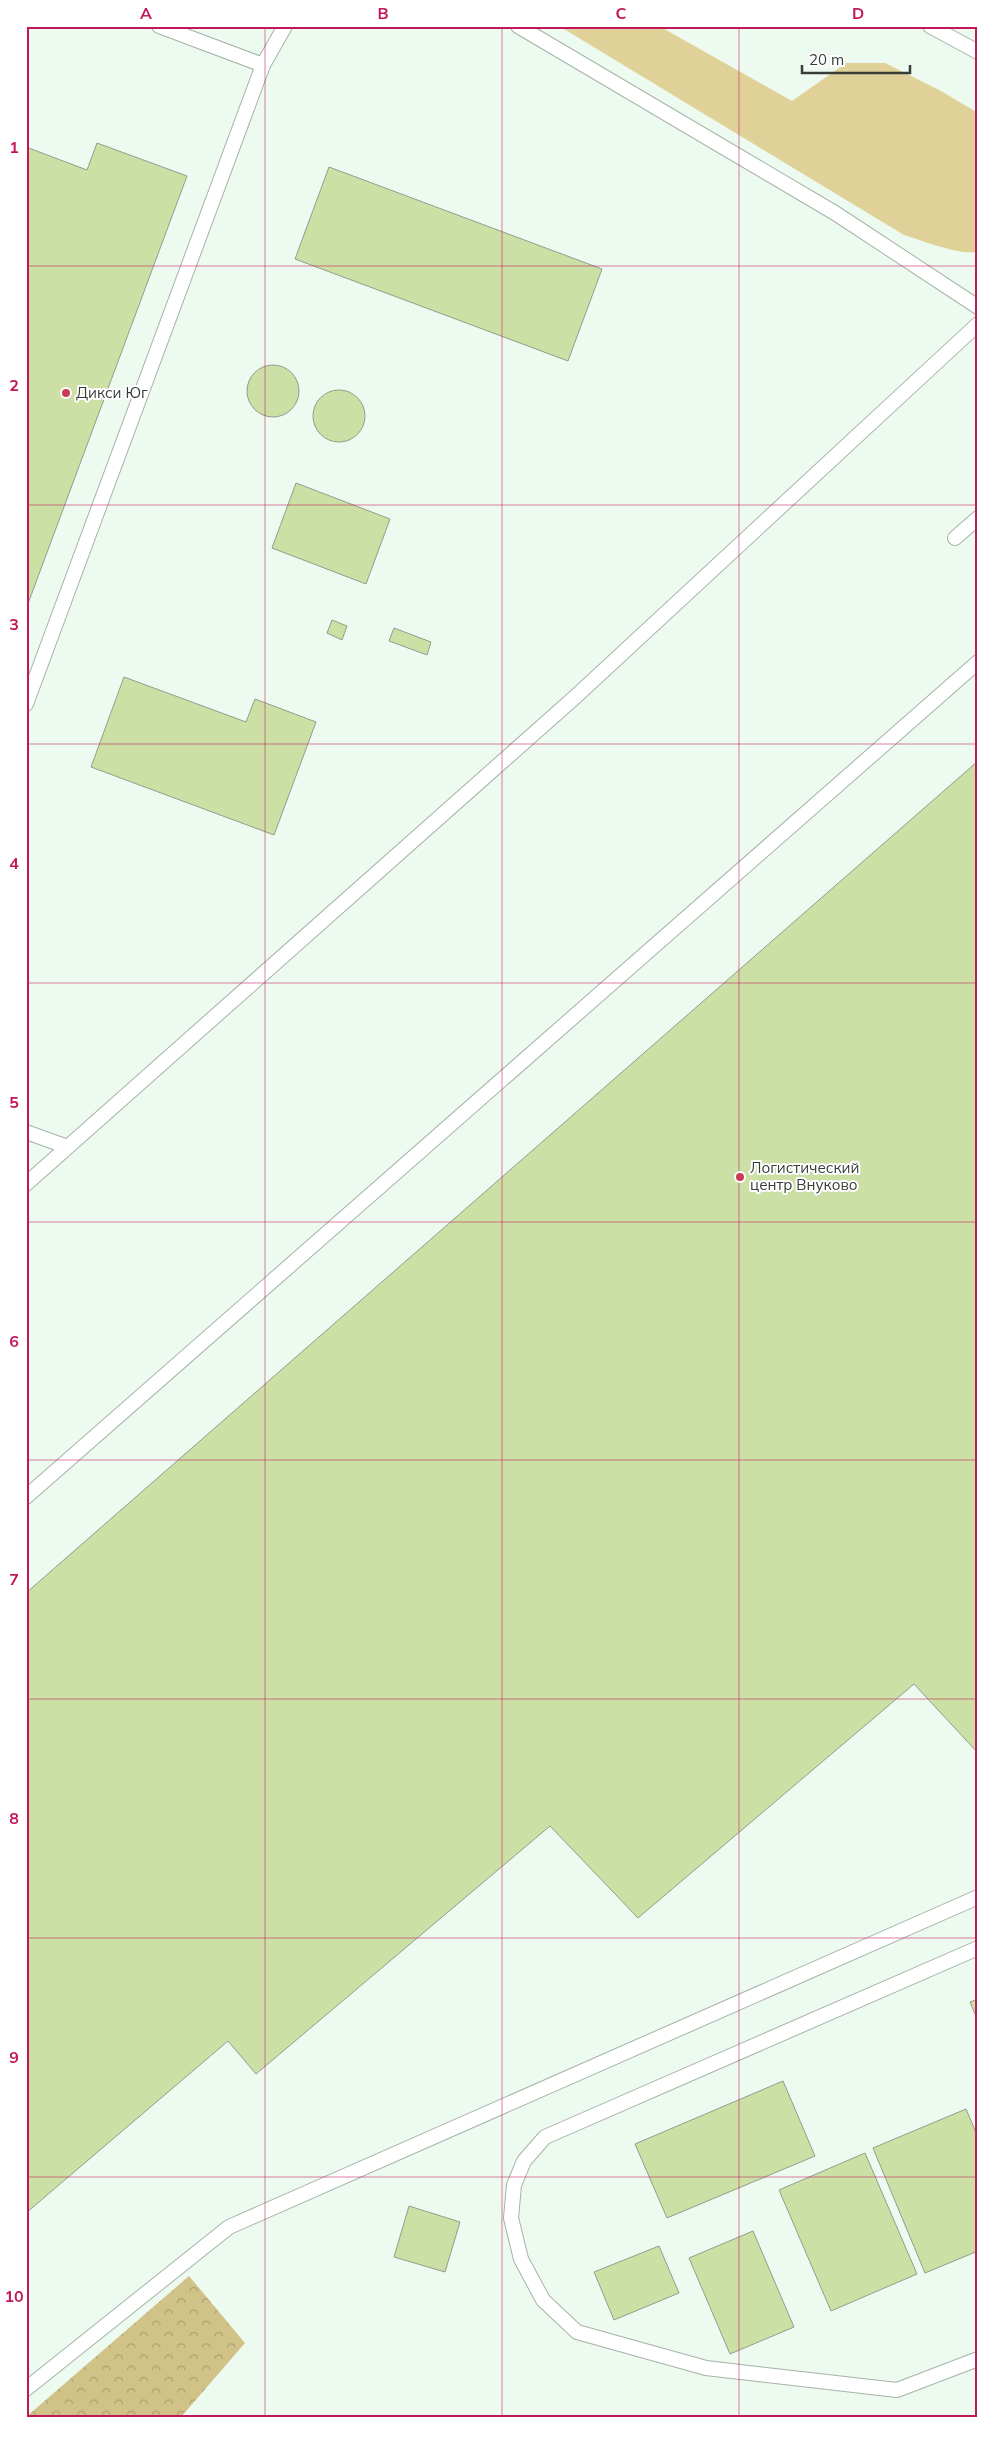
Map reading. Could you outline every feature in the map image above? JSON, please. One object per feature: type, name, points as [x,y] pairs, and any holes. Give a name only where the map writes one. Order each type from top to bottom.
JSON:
[{"type":"lane","points":[[159,26],[263,65]]},
{"type":"lane","points":[[26,704],[263,65],[285,26]]},
{"type":"lane","points":[[518,26],[835,213],[978,307]]},
{"type":"lane","points":[[930,26],[978,52]]},
{"type":"lane","points":[[26,1184],[574,698],[978,324]]},
{"type":"lane","points":[[955,538],[978,518]]},
{"type":"lane","points":[[26,1497],[978,662]]},
{"type":"lane","points":[[26,1132],[68,1147]]},
{"type":"lane","points":[[26,2389],[229,2227],[978,1897]]},
{"type":"lane","points":[[978,1948],[545,2136],[524,2161],[514,2185],[511,2218],[521,2258],[543,2300],[577,2332],[706,2368],[898,2390],[978,2359]]},
{"type":"shaded area","points":[[559,26],[659,26],[792,101],[846,63],[885,63],[941,91],[978,113],[978,252],[951,250],[904,235]]},
{"type":"green space","points":[[189,2276],[245,2343],[181,2417],[26,2417]]},
{"type":"building","name":"Дикси Юг","points":[[97,143],[187,176],[26,609],[26,147],[87,170]]},
{"type":"building","points":[[329,167],[602,269],[568,361],[295,259]]},
{"type":"building","points":[[273,365],[287,369],[295,377],[299,391],[295,405],[287,413],[273,417],[259,413],[251,405],[247,391],[251,377],[259,369]]},
{"type":"building","points":[[339,390],[349,392],[357,398],[363,406],[365,416],[363,426],[357,434],[349,440],[339,442],[329,440],[321,434],[315,426],[313,416],[315,406],[321,398],[329,392]]},
{"type":"building","points":[[296,483],[390,519],[366,584],[272,548]]},
{"type":"building","points":[[332,620],[347,626],[342,640],[327,633]]},
{"type":"building","points":[[394,628],[431,642],[427,655],[389,641]]},
{"type":"building","points":[[124,677],[246,722],[255,699],[316,722],[274,835],[91,767]]},
{"type":"building","name":"Логистический центр Внуково","points":[[978,761],[978,1753],[914,1684],[638,1918],[550,1826],[256,2074],[228,2041],[26,2213],[26,1593]]},
{"type":"building","points":[[978,1999],[978,2021],[970,2002]]},
{"type":"building","points":[[783,2081],[815,2156],[667,2218],[635,2144]]},
{"type":"building","points":[[966,2109],[978,2137],[978,2251],[925,2273],[873,2148]]},
{"type":"building","points":[[865,2153],[917,2274],[831,2311],[779,2190]]},
{"type":"building","points":[[409,2206],[460,2222],[445,2272],[394,2257]]},
{"type":"building","points":[[753,2231],[794,2327],[730,2354],[689,2258]]},
{"type":"building","points":[[659,2246],[679,2293],[614,2320],[594,2272]]},
{"type":"place","name":"Дикси Юг","points":[[66,393]]},
{"type":"place","name":"Логистический центр Внуково","points":[[740,1177]]}]
